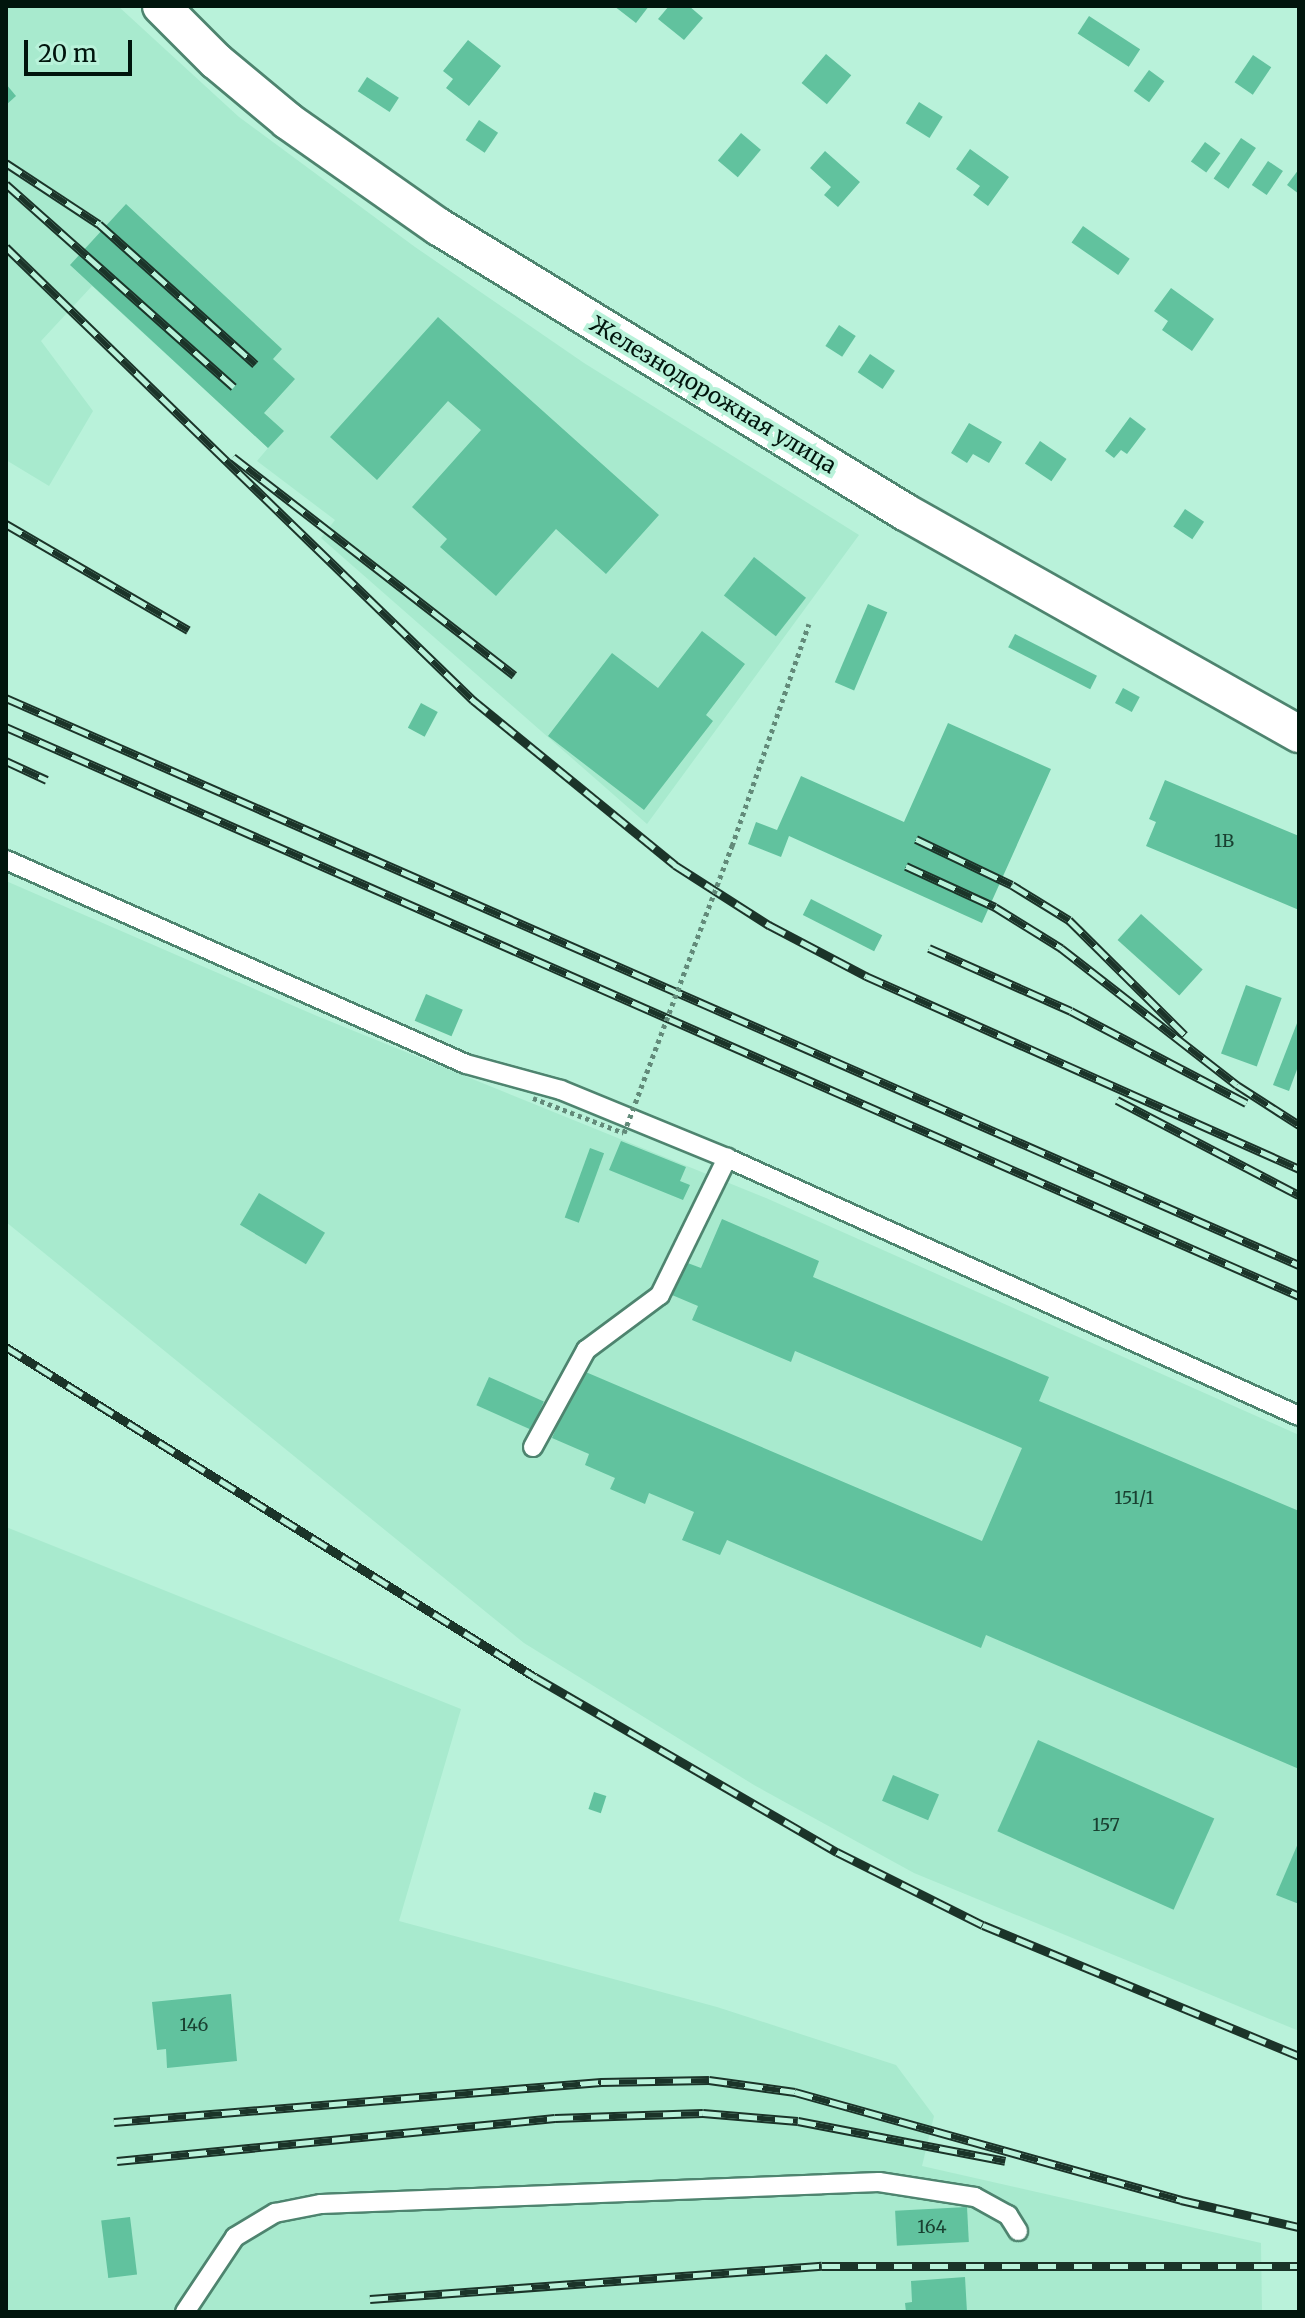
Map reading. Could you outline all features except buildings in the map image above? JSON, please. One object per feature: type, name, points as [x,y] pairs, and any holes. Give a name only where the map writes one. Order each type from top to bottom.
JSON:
[{"type":"street","name":"Железнодорожная улица","points":[[161,6],[216,61],[288,121],[439,227],[905,512],[1299,734]]},
{"type":"lane","points":[[6,860],[466,1064],[561,1090],[727,1158],[1299,1416]]},
{"type":"lane","points":[[533,1447],[586,1350],[660,1295],[727,1158]]},
{"type":"lane","points":[[185,2312],[235,2237],[275,2213],[321,2204],[879,2182],[975,2197],[1008,2215],[1018,2231]]},
{"type":"path","points":[[533,1098],[624,1133],[732,846],[809,624]]},
{"type":"shaded area","points":[[6,6],[118,6],[239,117],[415,247],[584,363],[859,535],[647,824],[321,538],[335,520],[257,461],[268,448],[92,286],[41,341],[93,411],[49,486],[6,460]]},
{"type":"shaded area","points":[[6,881],[317,1016],[766,1198],[1299,1435],[1299,2031],[914,1873],[754,1785],[524,1643],[6,1222]]},
{"type":"shaded area","points":[[6,1527],[461,1709],[399,1921],[717,2007],[896,2065],[934,2116],[922,2166],[1261,2243],[1262,2312],[6,2312]]},
{"type":"railway","points":[[6,163],[99,224],[255,364]]},
{"type":"railway","points":[[6,184],[234,387]]},
{"type":"railway","points":[[6,247],[473,700],[675,865],[769,925],[866,976],[1299,1169]]},
{"type":"railway","points":[[233,457],[514,675]]},
{"type":"railway","points":[[6,524],[188,630]]},
{"type":"railway","points":[[6,698],[1299,1265]]},
{"type":"railway","points":[[6,727],[1299,1296]]},
{"type":"railway","points":[[6,761],[47,780]]},
{"type":"railway","points":[[916,839],[1012,885],[1069,920],[1185,1035]]},
{"type":"railway","points":[[906,866],[995,907],[1061,948],[1237,1085],[1299,1125]]},
{"type":"railway","points":[[929,948],[1071,1011],[1246,1103]]},
{"type":"railway","points":[[1117,1100],[1299,1195]]},
{"type":"railway","points":[[6,1347],[535,1677],[837,1852],[983,1925],[1299,2056]]},
{"type":"railway","points":[[114,2122],[601,2082],[709,2080],[795,2092],[1181,2200],[1299,2227]]},
{"type":"railway","points":[[117,2161],[555,2118],[703,2113],[798,2121],[1005,2161]]},
{"type":"railway","points":[[370,2299],[822,2266],[1299,2266]]}]
